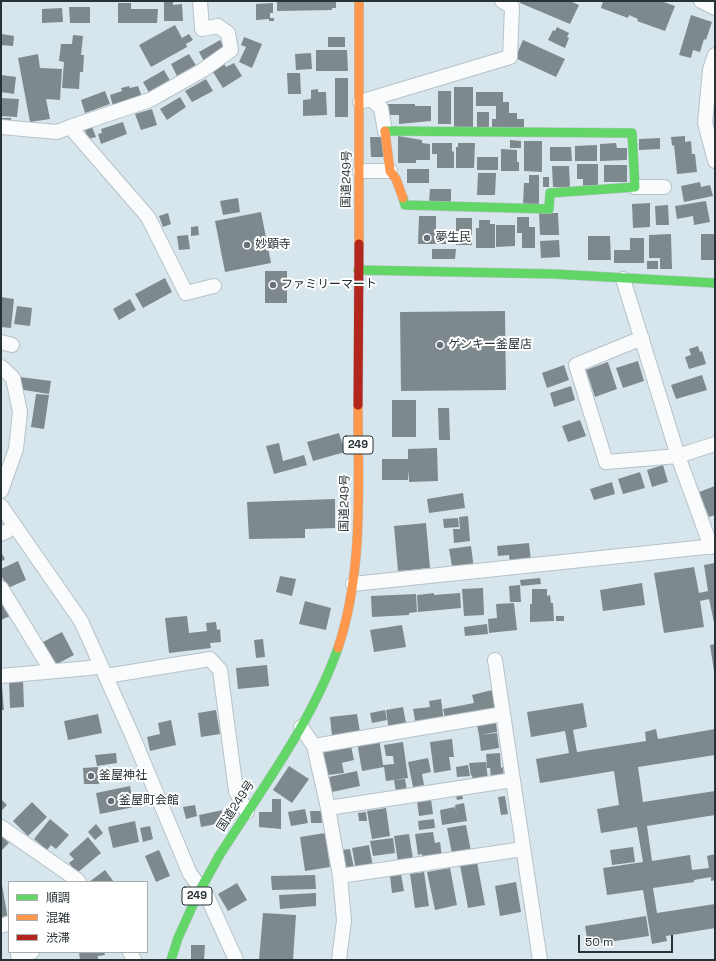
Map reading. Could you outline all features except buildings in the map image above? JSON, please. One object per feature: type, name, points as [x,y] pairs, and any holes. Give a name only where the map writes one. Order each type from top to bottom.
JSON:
[{"type":"main road","name":"国道249号","points":[[171,960],[178,938],[197,896],[219,856],[301,727],[322,686],[338,646],[347,616],[353,584],[358,518],[358,270],[360,171],[366,100],[360,1]]},
{"type":"main road","points":[[385,131],[632,133],[635,187],[550,193],[548,209],[405,205],[396,178],[390,171],[385,131]]},
{"type":"main road","points":[[358,270],[554,274],[715,283]]},
{"type":"street","points":[[1,127],[57,132],[150,100],[203,70],[231,50],[228,33],[218,26],[202,29],[200,1]]},
{"type":"street","points":[[366,100],[510,57],[512,7],[502,1]]},
{"type":"street","points":[[701,1],[715,8]]},
{"type":"street","points":[[715,55],[710,70],[705,122],[715,161]]},
{"type":"street","points":[[366,100],[381,108],[385,131]]},
{"type":"street","points":[[70,128],[148,217],[186,293],[214,286]]},
{"type":"street","points":[[360,171],[390,171]]},
{"type":"street","points":[[635,187],[664,187]]},
{"type":"street","points":[[353,584],[713,546],[678,456],[623,278]]},
{"type":"street","points":[[642,338],[576,365],[606,462],[678,456],[715,444]]},
{"type":"street","points":[[1,368],[13,378],[20,412],[16,449],[1,491]]},
{"type":"street","points":[[1,506],[81,621],[190,874],[207,896],[236,960]]},
{"type":"street","points":[[1,588],[51,670]]},
{"type":"street","points":[[1,676],[51,670],[89,668],[103,671],[210,659],[220,670],[236,791],[247,812]]},
{"type":"street","points":[[495,660],[540,960]]},
{"type":"street","points":[[314,746],[503,714]]},
{"type":"street","points":[[301,727],[314,746],[328,808],[340,876],[344,920],[339,960]]},
{"type":"street","points":[[328,808],[513,780]]},
{"type":"street","points":[[1,827],[78,881]]},
{"type":"street","points":[[340,876],[523,849]]},
{"type":"street","points":[[18,953],[18,955],[27,953]]},
{"type":"traffic: fast","points":[[385,131],[632,133],[635,187],[550,193],[549,209],[405,205],[403,198]]},
{"type":"traffic: fast","points":[[358,270],[554,274],[715,283]]},
{"type":"traffic: fast","points":[[219,856],[300,729],[327,675],[338,648]]},
{"type":"traffic: fast","points":[[178,938],[197,896],[219,856]]},
{"type":"traffic: fast","points":[[171,960],[178,938]]},
{"type":"traffic: slow","points":[[359,1],[359,244]]},
{"type":"traffic: slow","points":[[385,131],[390,171],[396,179],[403,198]]},
{"type":"traffic: slow","points":[[338,648],[346,618],[356,558],[359,496],[358,405]]},
{"type":"traffic: jam","points":[[358,405],[359,244]]},
{"type":"place","name":"夢生民","points":[[427,238]]},
{"type":"place","name":"妙顕寺","points":[[247,245]]},
{"type":"place","name":"ファミリーマート","points":[[273,285]]},
{"type":"place","name":"ゲンキー釜屋店","points":[[440,345]]},
{"type":"place","name":"釜屋神社","points":[[91,776]]},
{"type":"place","name":"釜屋町会館","points":[[111,801]]}]
